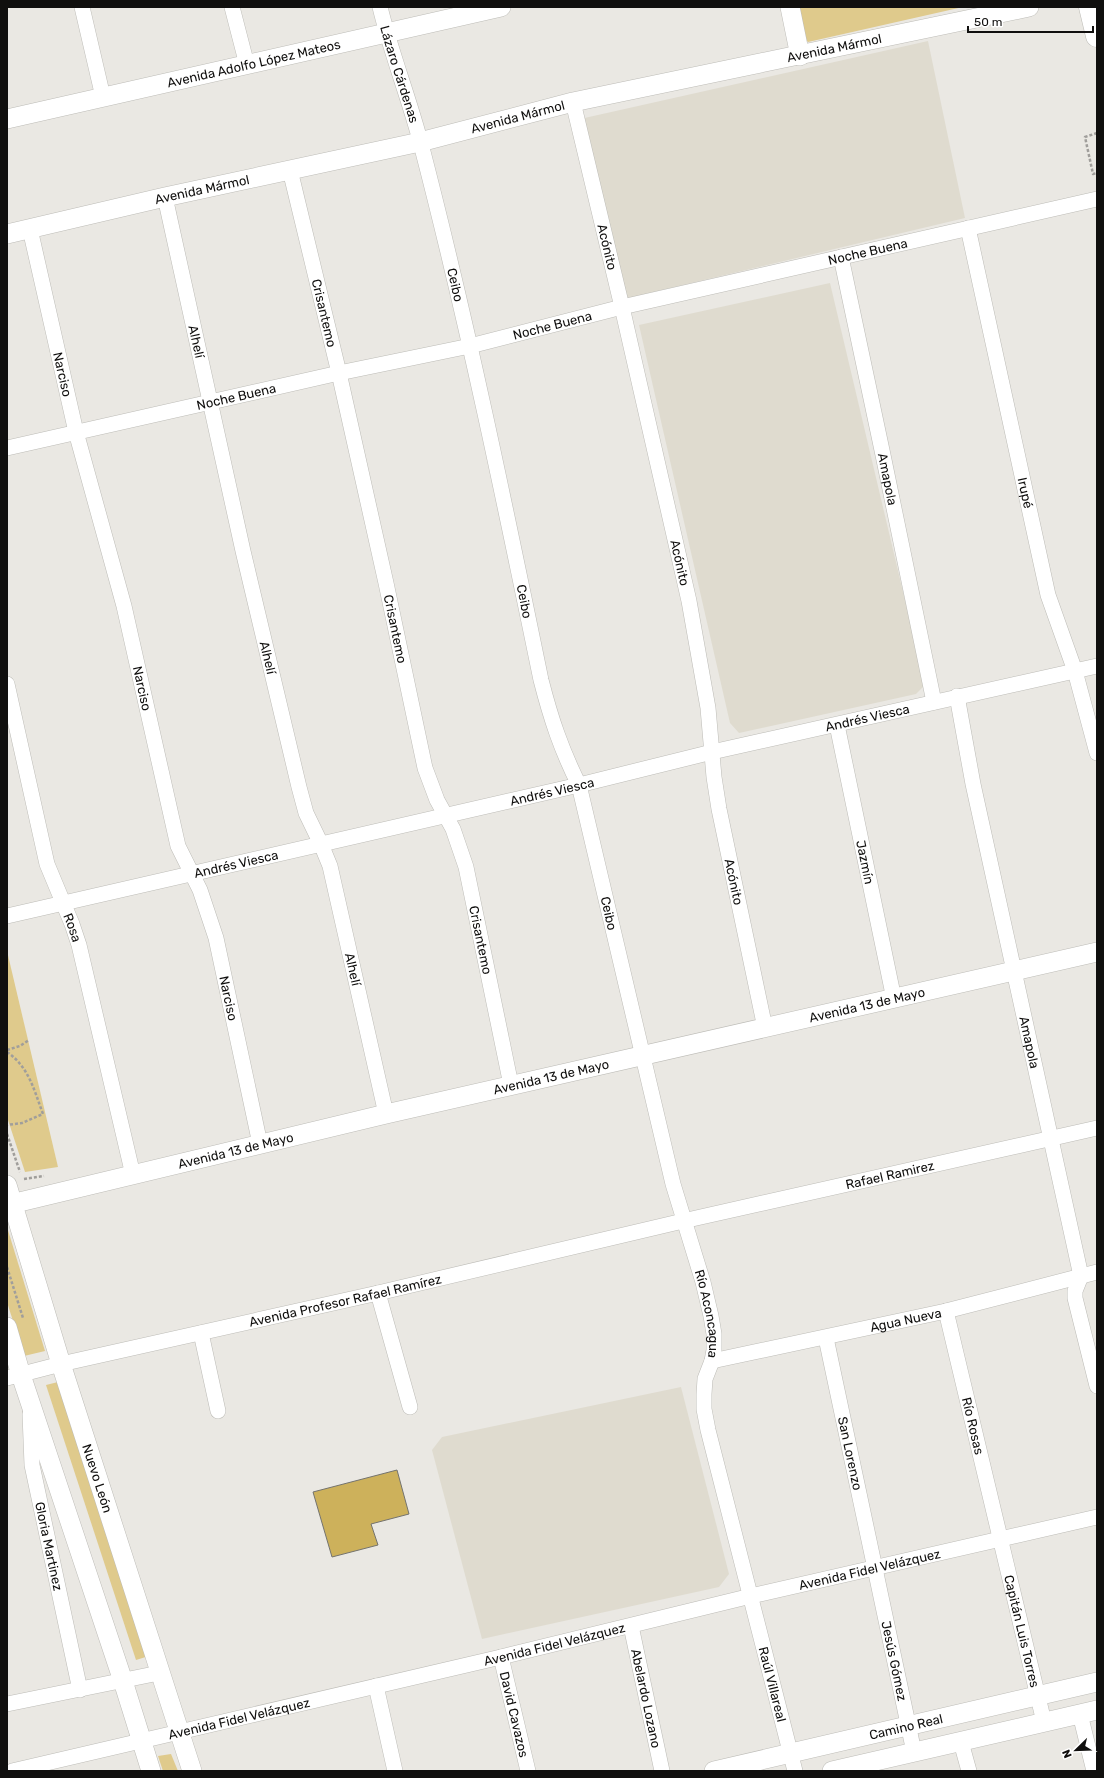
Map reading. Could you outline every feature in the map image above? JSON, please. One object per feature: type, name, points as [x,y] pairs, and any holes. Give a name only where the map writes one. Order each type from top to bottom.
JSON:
[{"type":"main road","points":[[1090,7],[1097,36]]},
{"type":"street","points":[[82,7],[103,97]]},
{"type":"street","points":[[232,7],[247,66]]},
{"type":"street","name":"Lázaro Cárdenas","points":[[380,7],[386,34],[420,142]]},
{"type":"street","name":"Avenida Adolfo López Mateos","points":[[7,119],[247,66],[501,7]]},
{"type":"street","points":[[790,7],[800,56]]},
{"type":"street","name":"Avenida Mármol","points":[[7,234],[165,197],[420,142],[573,102],[800,56],[1029,7]]},
{"type":"street","name":"Acónito","points":[[573,102],[622,307],[689,601],[708,708],[714,777],[725,843],[765,1028]]},
{"type":"street","name":"Ceibo","points":[[420,142],[470,346],[541,680],[554,729],[565,758],[579,785],[643,1056]]},
{"type":"street","name":"Crisantemo","points":[[290,170],[339,373],[386,583],[425,768],[431,787],[453,829],[466,867],[510,1085]]},
{"type":"street","name":"Alhelí","points":[[165,197],[210,403],[299,788],[306,813],[330,866],[386,1114]]},
{"type":"street","name":"Noche Buena","points":[[7,448],[339,373],[470,346],[622,307],[1097,199]]},
{"type":"street","name":"Irupé","points":[[968,228],[1043,576],[1059,630],[1075,671],[1097,753]]},
{"type":"street","name":"Narciso","points":[[30,229],[76,432],[124,606],[178,846],[208,909],[216,938],[260,1144]]},
{"type":"street","name":"Amapola","points":[[840,257],[934,702]]},
{"type":"street","name":"Andrés Viesca","points":[[7,916],[579,785],[712,752],[837,725],[957,696],[1097,666]]},
{"type":"street","name":"Rosa","points":[[7,684],[45,857],[79,945],[133,1174]]},
{"type":"street","name":"Amapola","points":[[957,696],[1013,970],[1081,1276]]},
{"type":"street","name":"Jazmín","points":[[837,725],[894,999]]},
{"type":"street","name":"Avenida 13 de Mayo","points":[[10,1205],[133,1174],[510,1085],[1097,952]]},
{"type":"street","name":"Río Aconcagua","points":[[643,1056],[673,1184],[703,1282],[711,1316],[714,1334],[712,1361],[705,1378],[704,1409],[708,1430],[751,1596]]},
{"type":"street","name":"Rafael Ramirez","points":[[684,1221],[1097,1128]]},
{"type":"street","name":"Nuevo León","points":[[7,1185],[10,1205],[159,1673],[192,1771]]},
{"type":"street","name":"Avenida Profesor Rafael Ramírez","points":[[14,1377],[61,1364],[378,1293],[684,1221]]},
{"type":"street","name":"Agua Nueva","points":[[712,1361],[826,1338],[946,1311],[1037,1289],[1097,1272]]},
{"type":"street","points":[[1081,1276],[1075,1291],[1075,1298],[1097,1386]]},
{"type":"street","points":[[378,1293],[410,1407]]},
{"type":"street","name":"Río Rosas","points":[[946,1311],[1001,1540]]},
{"type":"street","points":[[15,1323],[14,1377],[29,1400],[123,1681],[151,1771]]},
{"type":"street","points":[[201,1333],[218,1411]]},
{"type":"street","name":"San Lorenzo","points":[[826,1338],[876,1569]]},
{"type":"street","name":"Gloria Martinez","points":[[29,1400],[32,1465],[80,1690]]},
{"type":"street","name":"Avenida Fidel Velázquez","points":[[22,1770],[141,1740],[632,1626],[751,1596],[876,1569],[1097,1517]]},
{"type":"street","name":"Capitán Luis Torres","points":[[1001,1540],[1044,1722]]},
{"type":"street","name":"Jesús Gómez","points":[[876,1569],[914,1752]]},
{"type":"street","name":"Raúl Villareal","points":[[751,1596],[795,1771]]},
{"type":"street","name":"Abelardo Lozano","points":[[632,1626],[662,1771]]},
{"type":"street","name":"David Cavazos","points":[[501,1657],[528,1771]]},
{"type":"street","points":[[7,1704],[159,1673]]},
{"type":"street","name":"Camino Real","points":[[714,1771],[1097,1682]]},
{"type":"street","points":[[376,1686],[395,1771]]},
{"type":"street","points":[[839,1770],[1088,1712],[1094,1771]]},
{"type":"street","points":[[961,1742],[969,1771]]},
{"type":"path","points":[[1097,133],[1084,137],[1093,174],[1097,173]]},
{"type":"path","points":[[7,1051],[20,1046],[29,1040]]},
{"type":"path","points":[[7,1051],[21,1062],[31,1081],[43,1114],[22,1123],[7,1125]]},
{"type":"path","points":[[7,1134],[22,1179],[59,1174],[64,1191]]},
{"type":"path","points":[[7,1267],[15,1323]]},
{"type":"shaded area","points":[[795,7],[963,7],[808,42],[800,34]]},
{"type":"shaded area","points":[[928,41],[965,218],[624,299],[580,119]]},
{"type":"shaded area","points":[[830,283],[925,685],[916,694],[739,733],[730,723],[639,325]]},
{"type":"shaded area","points":[[7,951],[58,1167],[25,1172],[7,1117]]},
{"type":"shaded area","points":[[7,1227],[45,1351],[24,1356],[7,1302]]},
{"type":"shaded area","points":[[62,1381],[149,1656],[136,1660],[46,1385]]},
{"type":"shaded area","points":[[681,1387],[729,1574],[719,1587],[482,1639],[432,1450],[442,1437]]},
{"type":"shaded area","points":[[171,1754],[178,1771],[163,1771],[158,1756]]},
{"type":"building","points":[[397,1470],[409,1514],[371,1524],[378,1545],[332,1557],[313,1492]]}]
